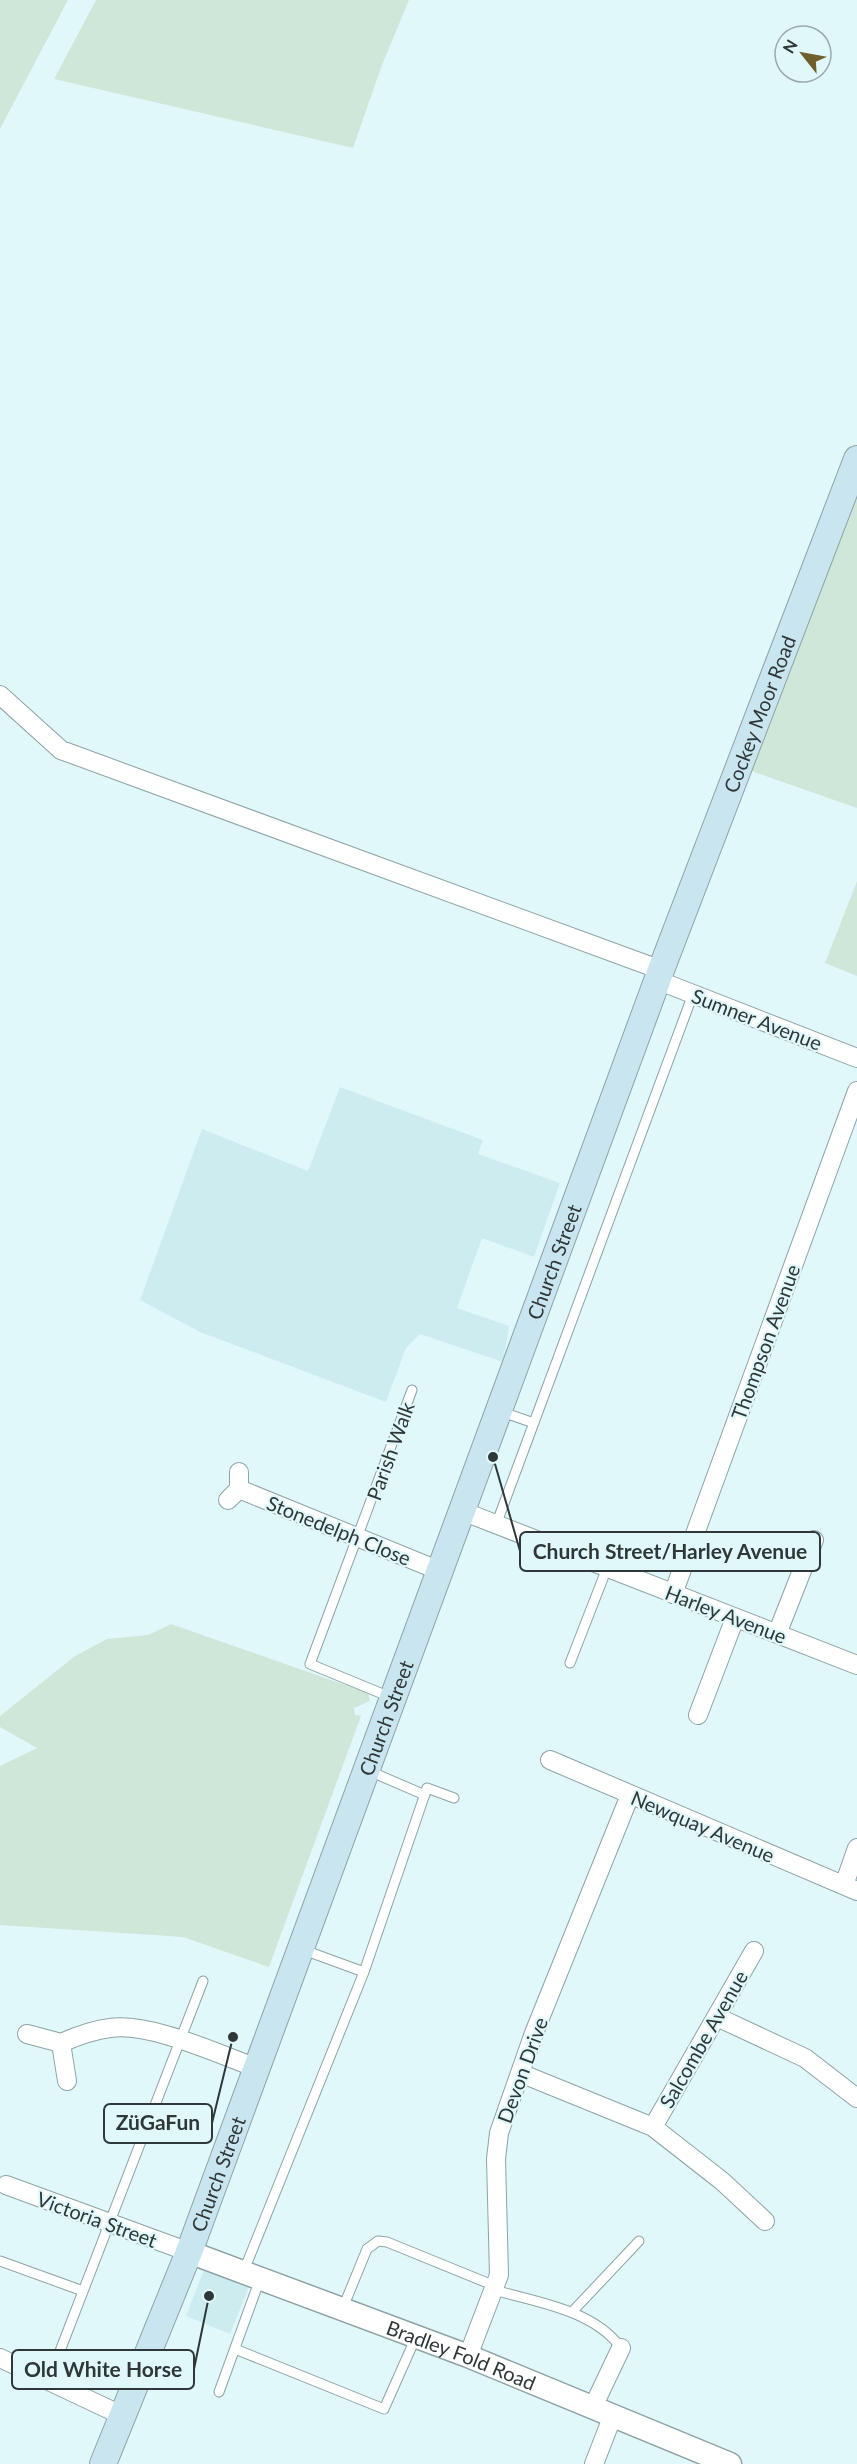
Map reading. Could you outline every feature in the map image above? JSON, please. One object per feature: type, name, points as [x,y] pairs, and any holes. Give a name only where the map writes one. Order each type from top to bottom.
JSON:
[{"type":"main road","name":"Cockey Moor Road","points":[[659,975],[857,459]]},
{"type":"main road","name":"Church Street","points":[[103,2464],[189,2252],[659,975]]},
{"type":"street","name":"Sumner Avenue","points":[[0,695],[62,750],[659,975],[693,994],[857,1058]]},
{"type":"street","name":"Thompson Avenue","points":[[673,1594],[857,1091]]},
{"type":"street","name":"Stonedelph Close","points":[[235,1487],[440,1571]]},
{"type":"street","name":"Harley Avenue","points":[[462,1511],[857,1665]]},
{"type":"street","points":[[777,1634],[814,1540]]},
{"type":"street","points":[[698,1715],[735,1618]]},
{"type":"street","name":"Newquay Avenue","points":[[550,1760],[850,1888]]},
{"type":"street","name":"Devon Drive","points":[[468,2356],[499,2275],[496,2159],[499,2133],[520,2073],[630,1795]]},
{"type":"street","points":[[850,1888],[857,1848]]},
{"type":"street","name":"Salcombe Avenue","points":[[653,2127],[754,1952]]},
{"type":"street","points":[[717,2017],[805,2058],[857,2097]]},
{"type":"street","points":[[27,2034],[62,2043],[80,2035],[111,2028],[134,2028],[180,2040],[257,2068]]},
{"type":"street","points":[[62,2043],[67,2081]]},
{"type":"street","points":[[520,2073],[653,2127],[722,2181],[765,2220]]},
{"type":"street","name":"Victoria Street","points":[[6,2186],[189,2252]]},
{"type":"street","name":"Bradley Fold Road","points":[[189,2252],[468,2356],[730,2464]]},
{"type":"street","points":[[594,2464],[603,2411],[621,2348]]},
{"type":"street","points":[[0,2358],[123,2416]]},
{"type":"lane","points":[[496,1525],[693,994]]},
{"type":"lane","name":"Parish Walk","points":[[393,1698],[310,1664],[412,1390]]},
{"type":"lane","points":[[499,1411],[534,1423]]},
{"type":"lane","points":[[570,1663],[606,1568]]},
{"type":"lane","points":[[367,1770],[425,1795]]},
{"type":"lane","points":[[219,2392],[235,2349],[252,2276],[364,1972],[427,1788],[454,1798]]},
{"type":"lane","points":[[301,1949],[364,1972]]},
{"type":"lane","points":[[48,2382],[203,1981]]},
{"type":"lane","points":[[342,2310],[367,2249],[378,2241],[387,2242],[494,2288],[572,2312],[614,2337],[621,2348]]},
{"type":"lane","points":[[572,2312],[639,2241]]},
{"type":"lane","points":[[0,2261],[83,2292]]},
{"type":"lane","points":[[235,2349],[384,2409],[416,2337]]},
{"type":"shaded area","points":[[340,1087],[483,1140],[478,1154],[560,1183],[534,1257],[482,1238],[457,1308],[509,1326],[503,1362],[420,1334],[406,1348],[386,1402],[200,1332],[140,1300],[202,1129],[308,1171]]},
{"type":"shaded area","points":[[204,2269],[249,2287],[230,2334],[186,2316]]},
{"type":"green space","points":[[0,0],[68,0],[0,129]]},
{"type":"green space","points":[[96,0],[409,0],[382,65],[353,148],[54,79]]},
{"type":"green space","points":[[857,493],[857,808],[751,771]]},
{"type":"green space","points":[[857,881],[857,976],[825,963]]},
{"type":"green space","points":[[171,1624],[368,1693],[370,1701],[354,1708],[355,1715],[361,1716],[269,1967],[183,1937],[0,1925],[0,1766],[37,1748],[0,1727],[0,1716],[75,1656],[107,1639],[148,1635]]},
{"type":"place","name":"Church Street/Harley Avenue","points":[[493,1457]]},
{"type":"place","name":"ZüGaFun","points":[[233,2037]]},
{"type":"place","name":"Old White Horse","points":[[209,2296]]}]
